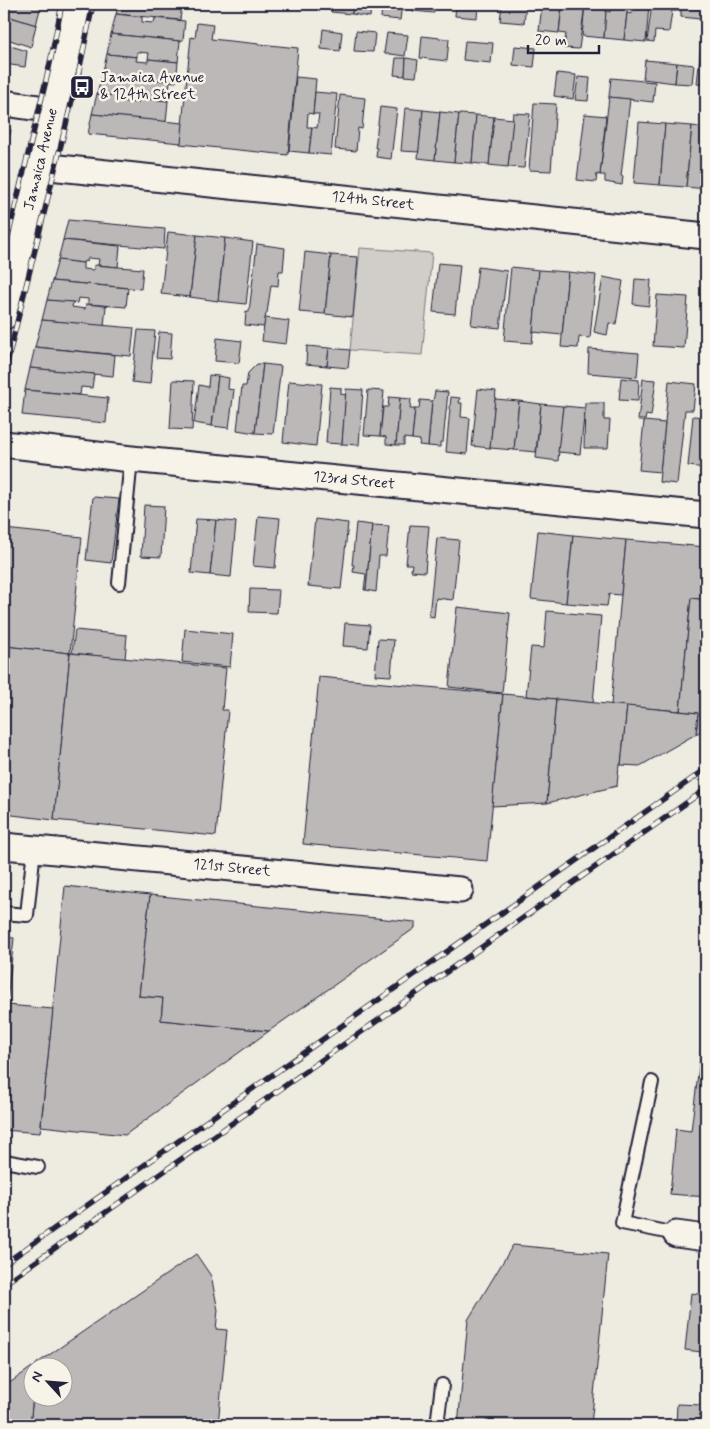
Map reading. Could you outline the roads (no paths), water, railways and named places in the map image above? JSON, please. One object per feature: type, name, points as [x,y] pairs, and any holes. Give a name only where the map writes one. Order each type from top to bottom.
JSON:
[{"type":"main road","name":"Jamaica Avenue","points":[[4,315],[78,4]]},
{"type":"street","points":[[4,103],[53,110]]},
{"type":"street","name":"124th Street","points":[[40,166],[706,236]]},
{"type":"street","name":"123rd Street","points":[[4,444],[130,459],[706,515]]},
{"type":"street","name":"121st Street","points":[[4,846],[460,890]]},
{"type":"street","points":[[676,1234],[706,1238]]},
{"type":"lane","points":[[119,583],[130,459]]},
{"type":"lane","points":[[4,913],[27,915],[34,849]]},
{"type":"lane","points":[[652,1082],[622,1223],[676,1234]]},
{"type":"lane","points":[[4,1161],[38,1167]]},
{"type":"lane","points":[[437,1425],[442,1385]]},
{"type":"railway","points":[[4,253],[49,68],[62,4]]},
{"type":"railway","points":[[4,375],[78,76],[93,4]]},
{"type":"railway","points":[[4,1264],[706,769]]},
{"type":"railway","points":[[4,1284],[706,789]]},
{"type":"place","name":"Jamaica Avenue & 124th Street","points":[[82,87]]}]
